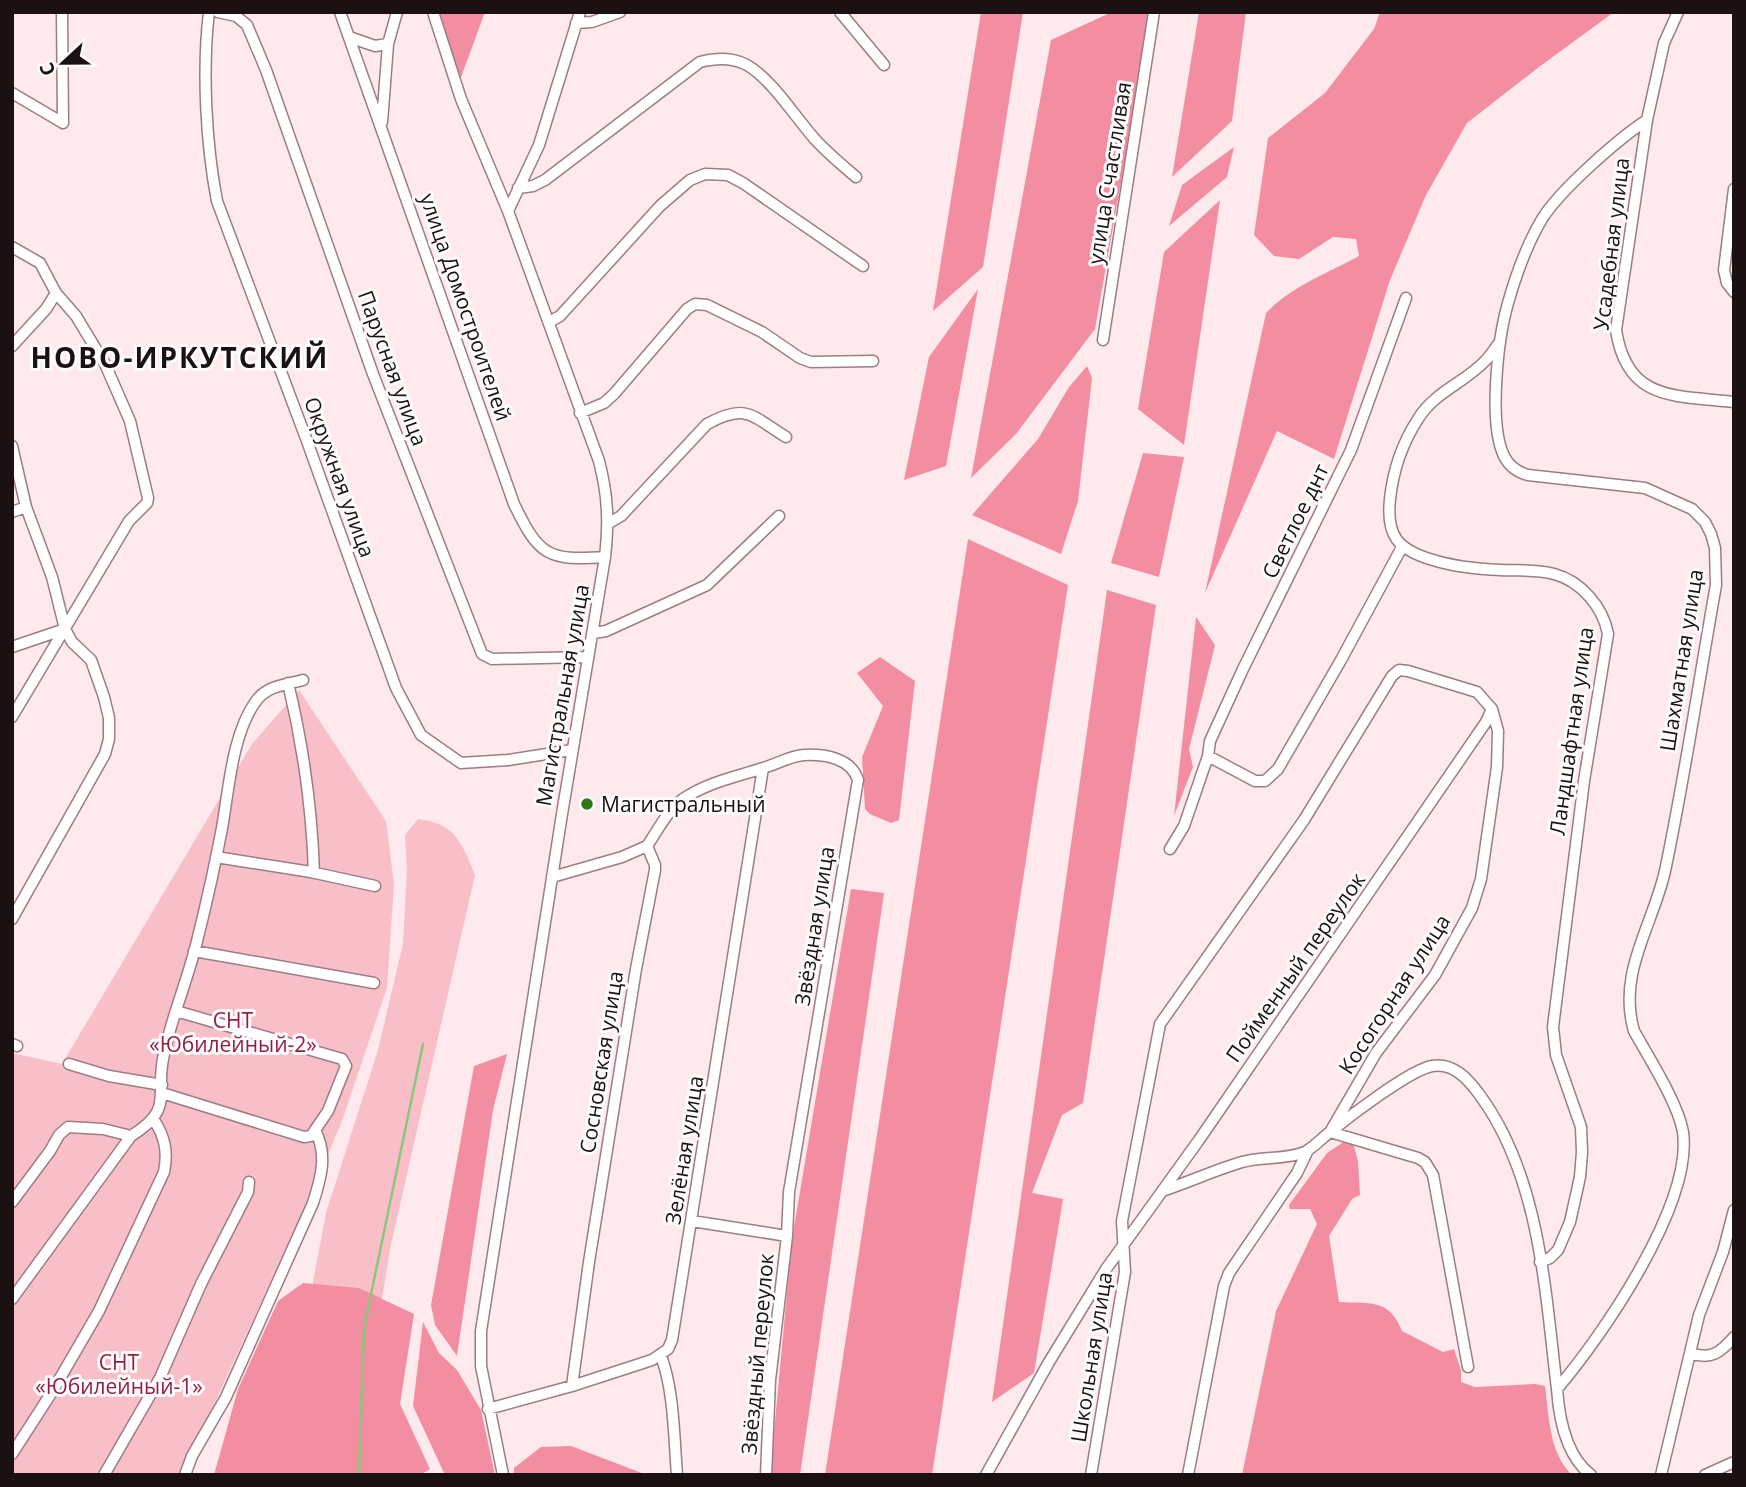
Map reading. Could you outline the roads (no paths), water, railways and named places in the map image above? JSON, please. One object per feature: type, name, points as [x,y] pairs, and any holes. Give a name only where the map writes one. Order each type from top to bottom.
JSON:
[{"type":"street","points":[[12,93],[63,123],[62,12]]},
{"type":"street","name":"Окружная улица","points":[[209,12],[208,125],[210,167],[216,201],[307,441],[396,688],[421,735],[461,763],[508,760],[572,750]]},
{"type":"street","name":"Парусная улица","points":[[218,12],[236,16],[247,25],[373,374],[482,654],[492,659],[587,657]]},
{"type":"street","name":"улица Домостроителей","points":[[340,12],[514,504],[529,536],[559,557],[606,557]]},
{"type":"street","points":[[382,126],[388,44],[397,12]]},
{"type":"street","name":"Магистральная улица","points":[[433,12],[461,99],[508,211],[599,461],[607,492],[609,523],[606,557],[587,657],[481,1331],[481,1366],[503,1475]]},
{"type":"street","points":[[508,211],[539,145],[578,18],[592,22],[620,12]]},
{"type":"street","points":[[840,12],[884,65]]},
{"type":"street","name":"улица Счастливая","points":[[1103,341],[1154,12]]},
{"type":"street","name":"Усадебная улица","points":[[1678,12],[1664,43],[1647,120],[1616,330],[1619,351],[1631,372],[1647,387],[1661,392],[1734,402]]},
{"type":"street","points":[[349,37],[375,46],[388,44]]},
{"type":"street","points":[[518,188],[533,186],[545,180],[700,62],[714,58],[732,59],[748,66],[766,82],[833,158],[856,177]]},
{"type":"street","name":"Шахматная улица","points":[[1557,1389],[1583,1359],[1604,1328],[1642,1263],[1672,1203],[1680,1171],[1683,1141],[1678,1114],[1634,1031],[1630,1016],[1630,977],[1664,873],[1716,585],[1714,548],[1712,534],[1692,509],[1645,488],[1528,475],[1515,470],[1504,456],[1499,438],[1499,343],[1507,304],[1544,216],[1611,148],[1647,120]]},
{"type":"street","points":[[549,322],[559,316],[660,206],[690,180],[705,174],[728,175],[743,183],[863,266]]},
{"type":"street","points":[[1734,189],[1724,270],[1727,283],[1734,292]]},
{"type":"street","points":[[12,247],[40,263],[105,364],[130,421],[144,478],[147,503],[129,521],[12,716]]},
{"type":"street","points":[[12,346],[57,293]]},
{"type":"street","name":"Светлое днт","points":[[1170,849],[1184,826],[1208,756],[1210,741],[1351,450],[1406,298]]},
{"type":"street","points":[[580,413],[604,403],[614,394],[687,309],[695,304],[707,305],[762,332],[800,358],[811,362],[873,361]]},
{"type":"street","points":[[1208,756],[1255,781],[1265,781],[1272,776],[1341,660],[1402,547],[1394,535],[1389,512],[1391,490],[1404,444],[1419,416],[1440,394],[1486,361],[1499,343]]},
{"type":"street","points":[[609,523],[621,516],[707,424],[724,415],[738,411],[755,417],[786,437]]},
{"type":"street","points":[[12,446],[26,507],[52,577],[65,629],[72,642],[91,660],[109,718],[109,738],[105,754],[12,919]]},
{"type":"street","points":[[12,512],[26,507]]},
{"type":"street","points":[[593,633],[606,631],[707,585],[779,516]]},
{"type":"street","name":"Ландшафтная улица","points":[[1402,547],[1454,567],[1556,574],[1587,594],[1605,620],[1608,634],[1584,781],[1553,1027],[1556,1055],[1581,1126],[1580,1177],[1570,1222],[1558,1250],[1540,1262]]},
{"type":"street","points":[[12,647],[65,629]]},
{"type":"street","name":"Школьная улица","points":[[1091,1475],[1125,1272],[1122,1221],[1160,1024],[1304,820],[1392,676],[1399,670],[1408,671],[1478,692],[1492,709]]},
{"type":"street","points":[[12,1299],[131,1136],[154,1120],[162,1089],[163,1055],[194,951],[216,857],[230,773],[246,718],[266,691],[288,682],[303,680]]},
{"type":"street","points":[[288,682],[304,758],[313,836],[314,873]]},
{"type":"street","name":"Косогорная улица","points":[[1330,1132],[1376,1053],[1435,975],[1472,908],[1481,879],[1497,767],[1498,732],[1492,709]]},
{"type":"street","name":"Пойменный переулок","points":[[986,1475],[1049,1362],[1106,1269],[1163,1191],[1486,722],[1492,709]]},
{"type":"street","name":"Звёздная улица","points":[[647,846],[668,814],[681,801],[727,778],[804,755],[832,757],[852,766],[858,780],[789,1192],[787,1236]]},
{"type":"street","name":"Зелёная улица","points":[[661,1356],[672,1339],[763,768]]},
{"type":"street","points":[[552,877],[622,857],[647,846]]},
{"type":"street","name":"Сосновская улица","points":[[572,1386],[636,969],[655,870],[647,846]]},
{"type":"street","points":[[216,857],[375,886]]},
{"type":"street","points":[[194,951],[374,983]]},
{"type":"street","points":[[69,1064],[162,1089],[304,1137],[311,1136],[328,1111],[346,1066],[342,1059],[176,1011]]},
{"type":"street","points":[[1163,1191],[1243,1162],[1264,1157],[1294,1156],[1308,1150],[1414,1072],[1434,1065],[1465,1075],[1489,1108],[1513,1153],[1530,1209],[1540,1262],[1563,1427],[1574,1456],[1591,1475]]},
{"type":"street","points":[[12,1454],[99,1311],[164,1172],[166,1159],[163,1133],[154,1120]]},
{"type":"street","points":[[12,1202],[59,1135],[68,1127],[103,1129],[131,1136]]},
{"type":"street","points":[[185,1475],[192,1457],[226,1397],[313,1203],[322,1174],[323,1152],[322,1142],[315,1130]]},
{"type":"street","points":[[1330,1132],[1418,1158],[1425,1162],[1433,1175],[1468,1367]]},
{"type":"street","points":[[1188,1475],[1224,1286],[1229,1273],[1297,1173],[1308,1150]]},
{"type":"street","points":[[104,1475],[160,1378],[201,1284],[248,1192],[249,1182]]},
{"type":"street","points":[[1661,1475],[1699,1315],[1723,1252],[1734,1210]]},
{"type":"street","points":[[692,1221],[787,1236]]},
{"type":"street","name":"Звёздный переулок","points":[[766,1475],[769,1391],[787,1236]]},
{"type":"street","points":[[1690,1353],[1702,1357],[1713,1356],[1734,1337]]},
{"type":"street","points":[[488,1409],[572,1386],[661,1356],[665,1365],[671,1409],[677,1475]]},
{"type":"street","points":[[1704,1475],[1734,1462]]},
{"type":"waterway","points":[[359,1475],[364,1328],[423,1044]]},
{"type":"place","name":"Магистральный","points":[[587,804]]},
{"type":"district","name":"НОВО-ИРКУТСКИЙ","points":[[180,357]]},
{"type":"park label","name":"СНТ «Юбилейный-2»","points":[[233,1032]]},
{"type":"park label","name":"СНТ «Юбилейный-1»","points":[[119,1374]]}]
